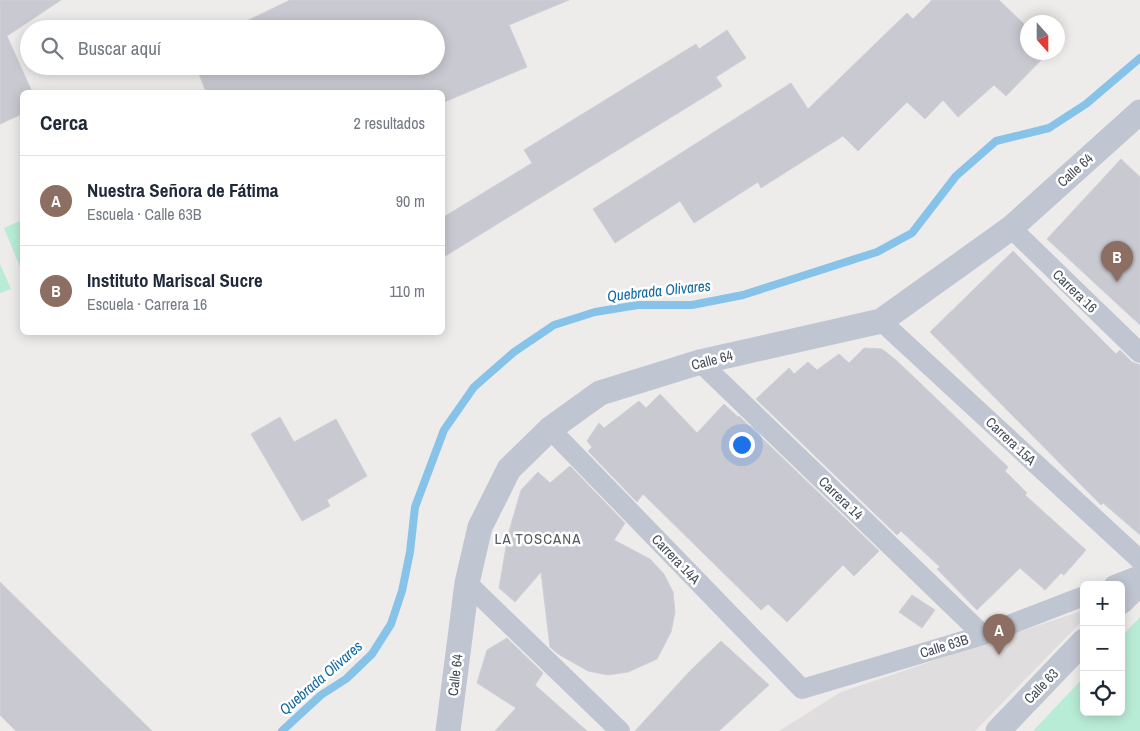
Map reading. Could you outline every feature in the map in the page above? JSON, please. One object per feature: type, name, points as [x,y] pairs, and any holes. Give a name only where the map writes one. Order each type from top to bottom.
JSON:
[{"type":"street","name":"Calle 64","points":[[448,731],[467,583],[480,526],[509,469],[550,429],[600,393],[700,362],[881,321],[1010,228],[1140,112]]},
{"type":"street","name":"Carrera 16","points":[[1010,228],[1140,353]]},
{"type":"street","name":"Carrera 15A","points":[[881,321],[1140,560]]},
{"type":"street","name":"Carrera 14","points":[[700,362],[983,634]]},
{"type":"street","name":"Carrera 14A","points":[[550,429],[802,688]]},
{"type":"street","points":[[1124,581],[1140,575]]},
{"type":"street","points":[[467,583],[620,731]]},
{"type":"street","points":[[1125,598],[1140,583]]},
{"type":"street","name":"Calle 63B","points":[[802,688],[983,634],[1080,598]]},
{"type":"street","name":"Calle 63","points":[[998,731],[1080,645]]},
{"type":"shaded area","points":[[1080,611],[1080,623],[975,731],[779,731],[841,692]]},
{"type":"green space","points":[[20,221],[20,267],[4,228]]},
{"type":"green space","points":[[0,264],[11,289],[0,293]]},
{"type":"green space","points":[[1140,617],[1140,731],[1033,731],[1080,681],[1080,716],[1125,716],[1125,633]]},
{"type":"building","points":[[0,0],[61,0],[31,20],[20,20],[20,27],[7,36],[20,65],[20,75],[24,75],[31,90],[20,90],[20,115],[0,124]]},
{"type":"building","points":[[290,0],[569,0],[509,25],[527,67],[445,102],[445,90],[205,90],[199,75],[445,75],[445,20],[249,20]]},
{"type":"building","points":[[932,0],[999,0],[1020,20],[1020,60],[1041,60],[1006,96],[994,85],[958,117],[943,100],[925,119],[907,102],[858,151],[843,136],[761,188],[758,182],[694,223],[680,201],[615,243],[593,209],[791,83],[808,109],[907,13],[913,19]]},
{"type":"building","points":[[727,30],[746,58],[716,77],[722,86],[445,256],[445,216],[532,163],[524,150],[696,44],[699,49]]},
{"type":"building","points":[[1121,159],[1140,177],[1140,325],[1047,239]]},
{"type":"building","points":[[1013,251],[1116,354],[1120,350],[1132,362],[1140,365],[1140,535],[1103,503],[1101,505],[930,332]]},
{"type":"building","points":[[864,348],[882,349],[896,360],[1008,467],[1005,471],[1027,493],[1025,495],[1086,550],[1064,575],[1061,573],[1045,590],[1020,568],[977,610],[937,569],[940,567],[901,531],[897,535],[756,399],[789,368],[794,374],[808,362],[817,370],[839,354],[849,363]]},
{"type":"building","points":[[660,394],[697,433],[724,404],[739,416],[879,551],[854,576],[843,565],[787,622],[768,604],[761,610],[643,494],[637,502],[588,451],[592,447],[587,441],[599,423],[604,428],[639,401],[646,408]]},
{"type":"building","points":[[280,417],[294,442],[336,419],[367,476],[327,500],[330,506],[302,521],[251,434]]},
{"type":"building","points":[[570,466],[625,523],[614,540],[650,559],[664,574],[673,592],[675,612],[671,632],[657,659],[628,672],[608,675],[588,671],[558,654],[550,647],[541,572],[515,602],[499,588],[508,535],[521,490],[538,472],[550,483]]},
{"type":"building","points":[[0,582],[152,731],[16,731],[0,715]]},
{"type":"building","points":[[912,595],[935,610],[922,628],[899,612]]},
{"type":"building","points":[[507,638],[543,673],[535,685],[587,731],[495,731],[516,708],[477,683],[487,650]]},
{"type":"building","points":[[721,641],[769,685],[719,731],[635,731],[689,672]]},
{"type":"waterway","name":"Quebrada Olivares","points":[[282,731],[321,695],[346,679],[372,654],[391,624],[402,591],[410,552],[415,507],[444,430],[474,387],[514,352],[554,325],[595,312],[638,305],[692,305],[743,295],[877,252],[912,233],[956,176],[996,141],[1049,128],[1086,104],[1140,58]]},
{"type":"place","name":"Instituto Mariscal Sucre","points":[[1117,282]]},
{"type":"place","name":"Nuestra Señora de Fátima","points":[[999,655]]},
{"type":"district","name":"LA TOSCANA","points":[[538,539]]}]
